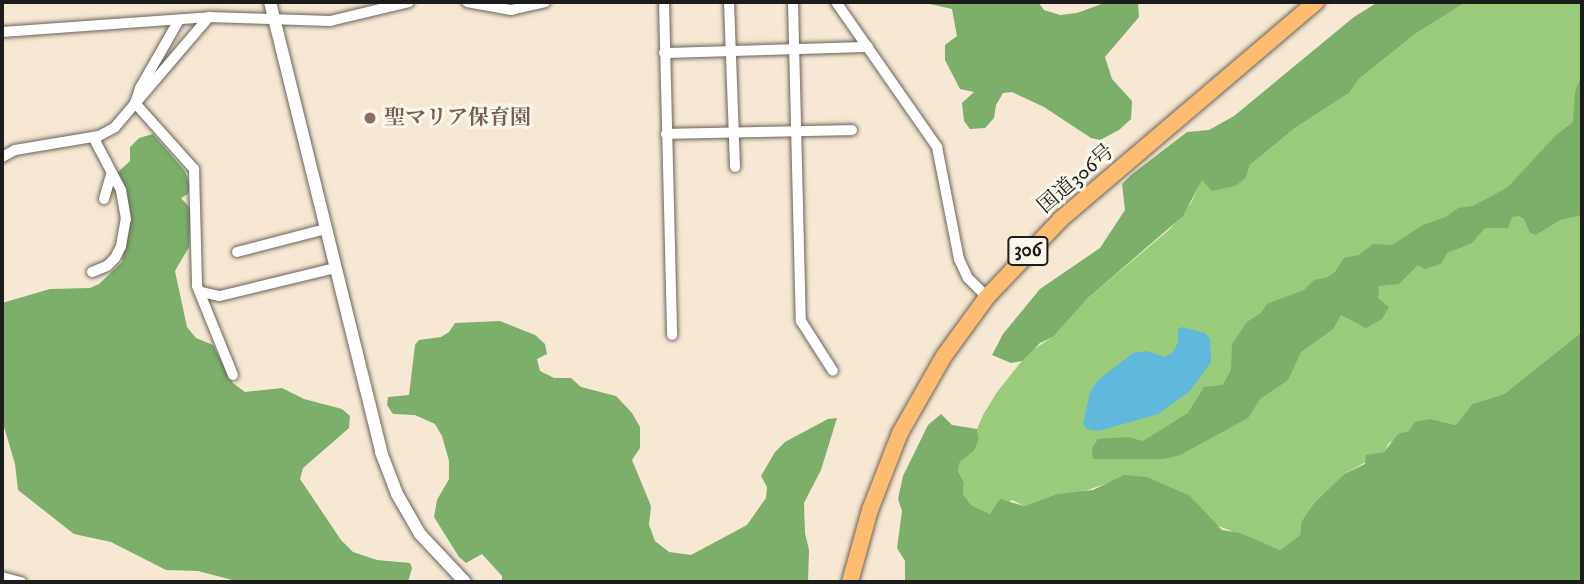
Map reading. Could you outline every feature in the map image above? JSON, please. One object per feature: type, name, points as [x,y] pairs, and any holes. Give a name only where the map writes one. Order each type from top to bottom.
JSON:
[{"type":"highway","name":"国道306号","points":[[850,582],[870,510],[900,433],[944,356],[987,297],[1061,219],[1316,2]]},
{"type":"street","points":[[270,2],[388,474],[421,534],[465,582]]},
{"type":"street","points":[[2,32],[209,17],[346,20],[409,2]]},
{"type":"street","points":[[467,2],[511,10],[545,2]]},
{"type":"street","points":[[664,2],[672,335]]},
{"type":"street","points":[[729,2],[735,167]]},
{"type":"street","points":[[793,2],[801,321],[833,371]]},
{"type":"street","points":[[836,2],[937,147],[959,259],[968,278],[987,297]]},
{"type":"street","points":[[2,157],[15,150],[93,137],[114,127],[209,17]]},
{"type":"street","points":[[135,103],[140,88],[179,20]]},
{"type":"street","points":[[664,53],[868,47]]},
{"type":"street","points":[[135,103],[194,169],[194,264],[197,286],[202,292],[233,375]]},
{"type":"street","points":[[666,134],[852,130]]},
{"type":"street","points":[[92,272],[107,266],[115,258],[125,226],[121,190],[93,137]]},
{"type":"street","points":[[104,199],[111,174]]},
{"type":"street","points":[[237,252],[325,229]]},
{"type":"street","points":[[202,292],[220,296],[335,268]]},
{"type":"street","points":[[2,577],[21,582]]},
{"type":"green space","points":[[1038,2],[1044,10],[1060,15],[1077,13],[1107,2],[1138,2],[1139,17],[1105,57],[1112,79],[1132,101],[1131,119],[1119,130],[1100,140],[1091,138],[1044,107],[1012,92],[1003,93],[996,105],[994,118],[985,128],[970,129],[964,121],[962,103],[974,92],[960,89],[945,60],[945,45],[957,36],[952,9],[930,4]]},
{"type":"green space","points":[[1378,2],[1466,2],[1415,34],[1359,79],[1349,93],[1295,128],[1250,165],[1246,178],[1235,186],[1212,191],[1202,180],[1183,216],[1088,298],[1053,337],[1040,343],[1022,361],[1011,363],[992,355],[1003,334],[1040,289],[1100,248],[1125,210],[1122,184],[1131,175],[1187,132],[1209,130],[1234,116],[1354,17]]},
{"type":"green space","points":[[1466,2],[1582,2],[1582,332],[1504,394],[1472,404],[1456,425],[1431,419],[1389,443],[1384,452],[1344,474],[1314,503],[1301,522],[1300,535],[1280,550],[1108,483],[1079,493],[1057,494],[1024,506],[1012,500],[990,514],[971,505],[963,494],[964,482],[958,471],[960,462],[975,450],[979,439],[977,429],[983,415],[997,392],[1029,352],[1053,337],[1088,298],[1170,229],[1191,203],[1202,179],[1235,185],[1246,178],[1250,165],[1295,128],[1349,93],[1359,79],[1415,34]]},
{"type":"green space","points":[[1582,74],[1582,215],[1560,220],[1536,235],[1530,233],[1524,219],[1519,216],[1512,217],[1508,228],[1485,228],[1472,243],[1447,253],[1441,264],[1424,269],[1418,265],[1399,284],[1379,286],[1378,298],[1389,307],[1382,319],[1366,328],[1341,315],[1333,329],[1301,352],[1288,380],[1260,399],[1248,418],[1180,455],[1164,459],[1093,459],[1092,448],[1098,439],[1127,437],[1143,441],[1188,413],[1204,387],[1223,385],[1231,370],[1232,344],[1247,322],[1261,313],[1267,304],[1304,290],[1314,280],[1326,278],[1335,272],[1344,258],[1359,255],[1373,244],[1392,245],[1423,225],[1446,217],[1458,208],[1473,206],[1508,187],[1555,136],[1573,122],[1575,92]]},
{"type":"green space","points":[[153,134],[185,171],[190,186],[188,194],[181,198],[191,209],[189,247],[175,271],[187,327],[196,338],[213,345],[233,383],[245,392],[282,388],[304,399],[342,409],[350,416],[349,428],[303,468],[300,479],[341,540],[353,552],[377,560],[410,563],[412,568],[408,582],[240,582],[198,571],[166,570],[111,542],[74,534],[18,490],[15,464],[2,420],[2,303],[50,289],[90,288],[99,284],[122,262],[129,206],[127,192],[117,173],[130,161],[130,147],[139,138]]},
{"type":"green space","points":[[500,321],[535,335],[545,344],[547,354],[537,359],[540,371],[554,378],[571,378],[581,387],[616,396],[632,413],[640,427],[640,448],[632,460],[651,506],[649,525],[655,541],[669,552],[691,555],[747,525],[766,498],[767,487],[761,476],[775,452],[785,442],[828,419],[837,418],[821,470],[804,503],[805,533],[809,550],[808,582],[502,582],[502,576],[482,554],[466,563],[459,557],[434,517],[437,500],[449,479],[449,461],[442,436],[435,424],[415,415],[393,414],[387,405],[388,397],[409,395],[415,345],[419,340],[441,337],[449,332],[455,323]]},
{"type":"green space","points":[[1582,332],[1582,582],[905,582],[905,561],[897,548],[902,511],[898,499],[903,476],[928,425],[941,414],[952,425],[977,429],[979,439],[975,450],[960,462],[958,471],[964,482],[963,494],[971,505],[990,514],[1000,499],[1024,506],[1057,494],[1093,490],[1124,475],[1147,477],[1190,496],[1222,530],[1240,533],[1280,550],[1300,535],[1301,522],[1314,503],[1344,474],[1365,464],[1366,455],[1384,452],[1398,434],[1409,431],[1415,422],[1431,419],[1456,425],[1472,404],[1504,394]]},
{"type":"water","points":[[1182,327],[1205,333],[1210,339],[1211,362],[1190,391],[1158,414],[1099,431],[1087,429],[1083,424],[1090,392],[1097,381],[1133,353],[1147,351],[1164,357],[1172,353],[1178,343],[1178,329]]},
{"type":"place","name":"聖マリア保育園","points":[[370,118]]}]
